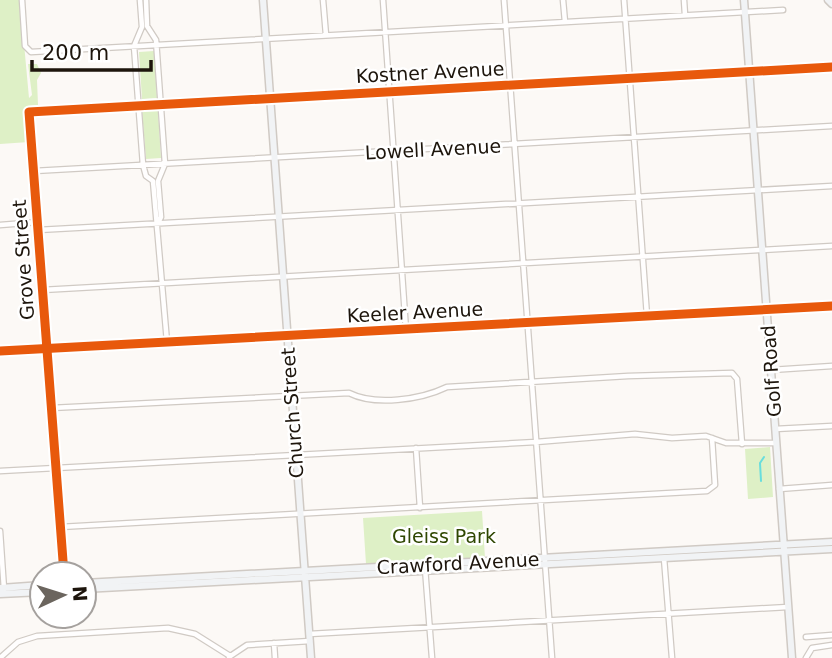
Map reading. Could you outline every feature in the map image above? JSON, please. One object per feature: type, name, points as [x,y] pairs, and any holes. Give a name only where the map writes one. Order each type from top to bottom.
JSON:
[{"type":"main road","name":"Church Street","points":[[263,0],[311,658]]},
{"type":"main road","name":"Golf Road","points":[[744,0],[792,658]]},
{"type":"main road","points":[[828,0],[832,4]]},
{"type":"main road","name":"Keeler Avenue","points":[[0,351],[766,310]]},
{"type":"main road","name":"Crawford Avenue","points":[[783,549],[832,542]]},
{"type":"main road","name":"Crawford Avenue","points":[[98,588],[544,561],[832,549]]},
{"type":"main road","name":"Crawford Avenue","points":[[98,583],[184,581]]},
{"type":"main road","points":[[2,591],[28,587]]},
{"type":"main road","points":[[2,591],[28,592]]},
{"type":"street","points":[[22,0],[27,50],[783,10]]},
{"type":"street","points":[[140,0],[145,26],[155,35],[157,45],[165,164],[164,174],[155,181]]},
{"type":"street","points":[[146,0],[145,26],[134,46],[143,165],[146,176],[155,181]]},
{"type":"street","points":[[323,0],[326,35]]},
{"type":"street","points":[[383,0],[406,330]]},
{"type":"street","points":[[504,0],[552,658]]},
{"type":"street","points":[[563,0],[565,22]]},
{"type":"street","points":[[624,0],[647,316]]},
{"type":"street","points":[[684,0],[685,15]]},
{"type":"street","name":"Kostner Avenue","points":[[29,112],[832,67]]},
{"type":"street","name":"Grove Street","points":[[29,112],[63,560]]},
{"type":"street","name":"Lowell Avenue","points":[[34,171],[832,126]]},
{"type":"street","points":[[155,181],[167,342]]},
{"type":"street","points":[[38,230],[832,186]]},
{"type":"street","points":[[0,225],[37,222]]},
{"type":"street","points":[[43,290],[832,246]]},
{"type":"street","name":"Keeler Avenue","points":[[766,310],[832,306]]},
{"type":"street","points":[[771,370],[832,366]]},
{"type":"street","points":[[51,408],[349,393],[362,400],[428,396],[447,387],[654,375],[734,374],[741,444]]},
{"type":"street","points":[[775,429],[832,426]]},
{"type":"street","points":[[0,471],[536,442],[642,433],[672,438],[712,438],[720,442],[741,444],[776,443]]},
{"type":"street","points":[[60,527],[713,489],[712,438]]},
{"type":"street","points":[[416,448],[420,508]]},
{"type":"street","points":[[779,489],[832,485]]},
{"type":"street","points":[[0,531],[2,591]]},
{"type":"street","points":[[664,555],[672,658]]},
{"type":"street","points":[[425,568],[432,658]]},
{"type":"street","points":[[0,658],[18,642],[37,636],[168,628],[195,634],[229,657],[247,645],[309,637],[429,627],[788,607]]},
{"type":"street","points":[[806,637],[832,635]]},
{"type":"street","points":[[274,643],[275,658]]},
{"type":"street","points":[[806,658],[812,648],[832,645]]},
{"type":"green space","points":[[0,0],[20,0],[29,98],[32,95],[28,64],[37,64],[41,73],[37,80],[38,105],[29,106],[29,142],[0,144]]},
{"type":"green space","points":[[154,51],[157,98],[142,99],[139,52]]},
{"type":"green space","points":[[158,110],[161,158],[146,159],[142,111]]},
{"type":"green space","points":[[770,447],[773,497],[748,499],[745,449]]},
{"type":"green space","name":"Gleiss Park","points":[[482,511],[485,558],[366,564],[363,518]]},
{"type":"waterway","points":[[761,481],[760,463],[764,457]]},
{"type":"cycle path","points":[[63,560],[29,112],[832,67]]},
{"type":"cycle path","points":[[0,351],[832,306]]}]
